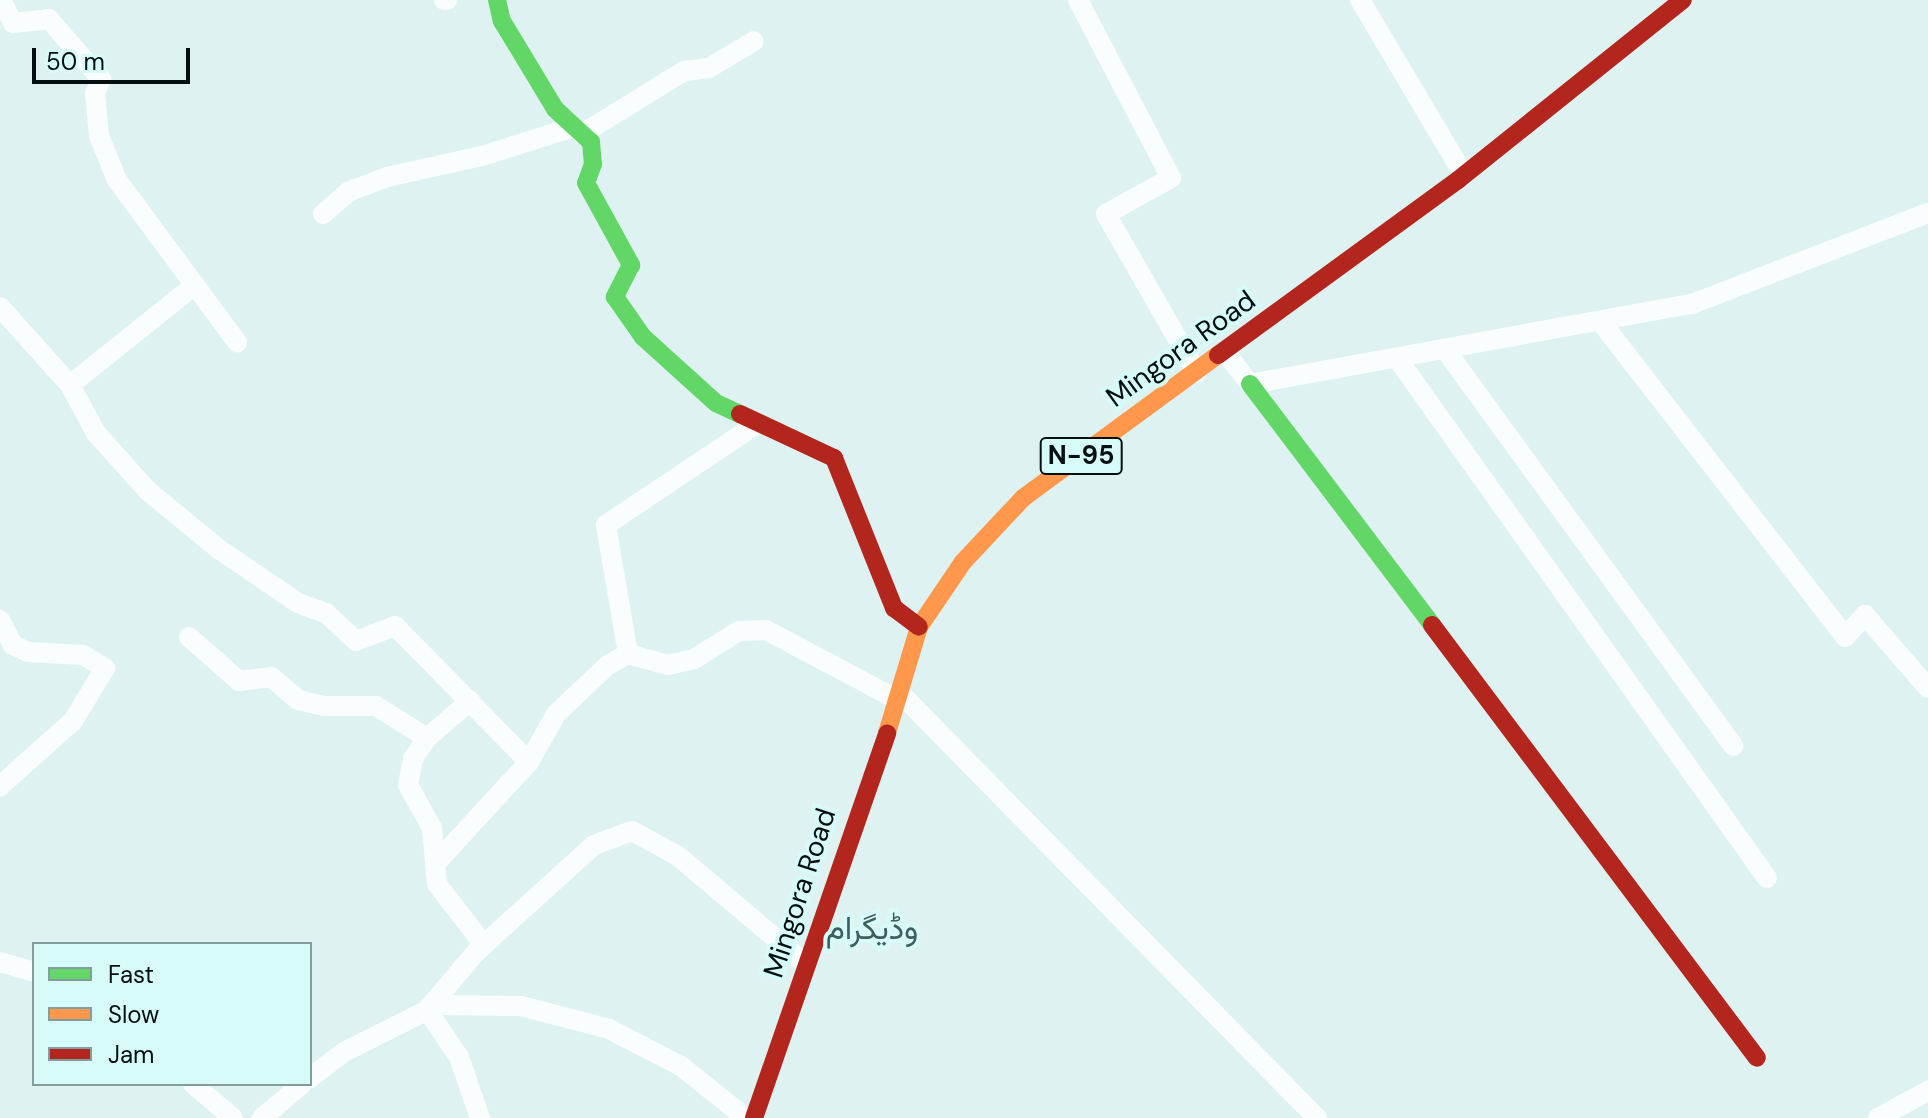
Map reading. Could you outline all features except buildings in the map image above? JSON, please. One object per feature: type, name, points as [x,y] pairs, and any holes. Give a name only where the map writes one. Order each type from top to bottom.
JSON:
[{"type":"main road","points":[[497,0],[502,21],[555,109],[578,130],[593,151],[586,183],[631,265],[615,297],[643,337],[716,403],[757,424],[791,434],[842,468],[894,608],[919,627]]},
{"type":"main road","name":"Mingora Road","points":[[754,1118],[900,697],[919,627],[963,562],[1023,498],[1464,175],[1683,0]]},
{"type":"main road","points":[[1250,384],[1757,1058]]},
{"type":"street","points":[[1,0],[13,23],[49,19],[101,79],[95,93],[106,156],[117,180],[195,285],[200,298],[237,342]]},
{"type":"street","points":[[1078,0],[1171,178],[1106,214],[1197,373]]},
{"type":"street","points":[[1360,0],[1464,175]]},
{"type":"street","points":[[323,214],[348,192],[387,177],[578,130],[684,71],[709,68],[754,41]]},
{"type":"street","points":[[1225,352],[1250,384],[1447,352],[1601,322],[1692,304],[1928,213]]},
{"type":"street","points":[[70,385],[195,285]]},
{"type":"street","points":[[0,307],[70,385],[96,433],[148,491],[220,550],[298,603],[326,613],[356,641],[395,626],[529,762]]},
{"type":"street","points":[[1601,322],[1845,637],[1865,615],[1928,688]]},
{"type":"street","points":[[1447,352],[1733,746]]},
{"type":"street","points":[[1397,358],[1767,878]]},
{"type":"street","points":[[628,654],[606,525],[757,424]]},
{"type":"street","points":[[0,620],[13,645],[28,652],[83,655],[101,662],[105,672],[84,696],[73,721],[0,786]]},
{"type":"street","points":[[436,863],[529,762],[556,714],[608,665],[628,654],[668,665],[694,659],[739,631],[766,630],[900,697],[1317,1118]]},
{"type":"street","points":[[189,637],[239,681],[271,677],[298,700],[324,706],[376,706],[427,738]]},
{"type":"street","points":[[470,701],[427,738],[413,759],[408,785],[432,828],[437,884],[449,905],[484,945]]},
{"type":"street","points":[[427,1010],[484,945],[594,845],[632,831],[678,856],[806,964]]},
{"type":"street","points":[[0,962],[32,971]]},
{"type":"street","points":[[312,1076],[344,1052],[438,1005],[521,1006],[609,1029],[681,1066],[746,1118]]},
{"type":"street","points":[[427,1010],[459,1057],[480,1118]]},
{"type":"street","points":[[195,1086],[233,1118]]},
{"type":"street","points":[[262,1118],[300,1086]]},
{"type":"street","points":[[1878,1118],[1928,1091]]},
{"type":"traffic: fast","points":[[497,0],[502,21],[555,109],[591,142],[593,164],[586,183],[631,265],[615,297],[643,337],[716,403],[740,414]]},
{"type":"traffic: fast","points":[[1250,384],[1432,625]]},
{"type":"traffic: slow","points":[[887,733],[919,627],[963,562],[1023,498],[1218,355]]},
{"type":"traffic: jam","points":[[1218,355],[1458,180],[1683,0]]},
{"type":"traffic: jam","points":[[740,414],[834,458],[894,608],[919,627]]},
{"type":"traffic: jam","points":[[1432,625],[1757,1058]]},
{"type":"traffic: jam","points":[[754,1118],[887,733]]},
{"type":"district","name":"وڈیگرام","points":[[872,928]]}]
